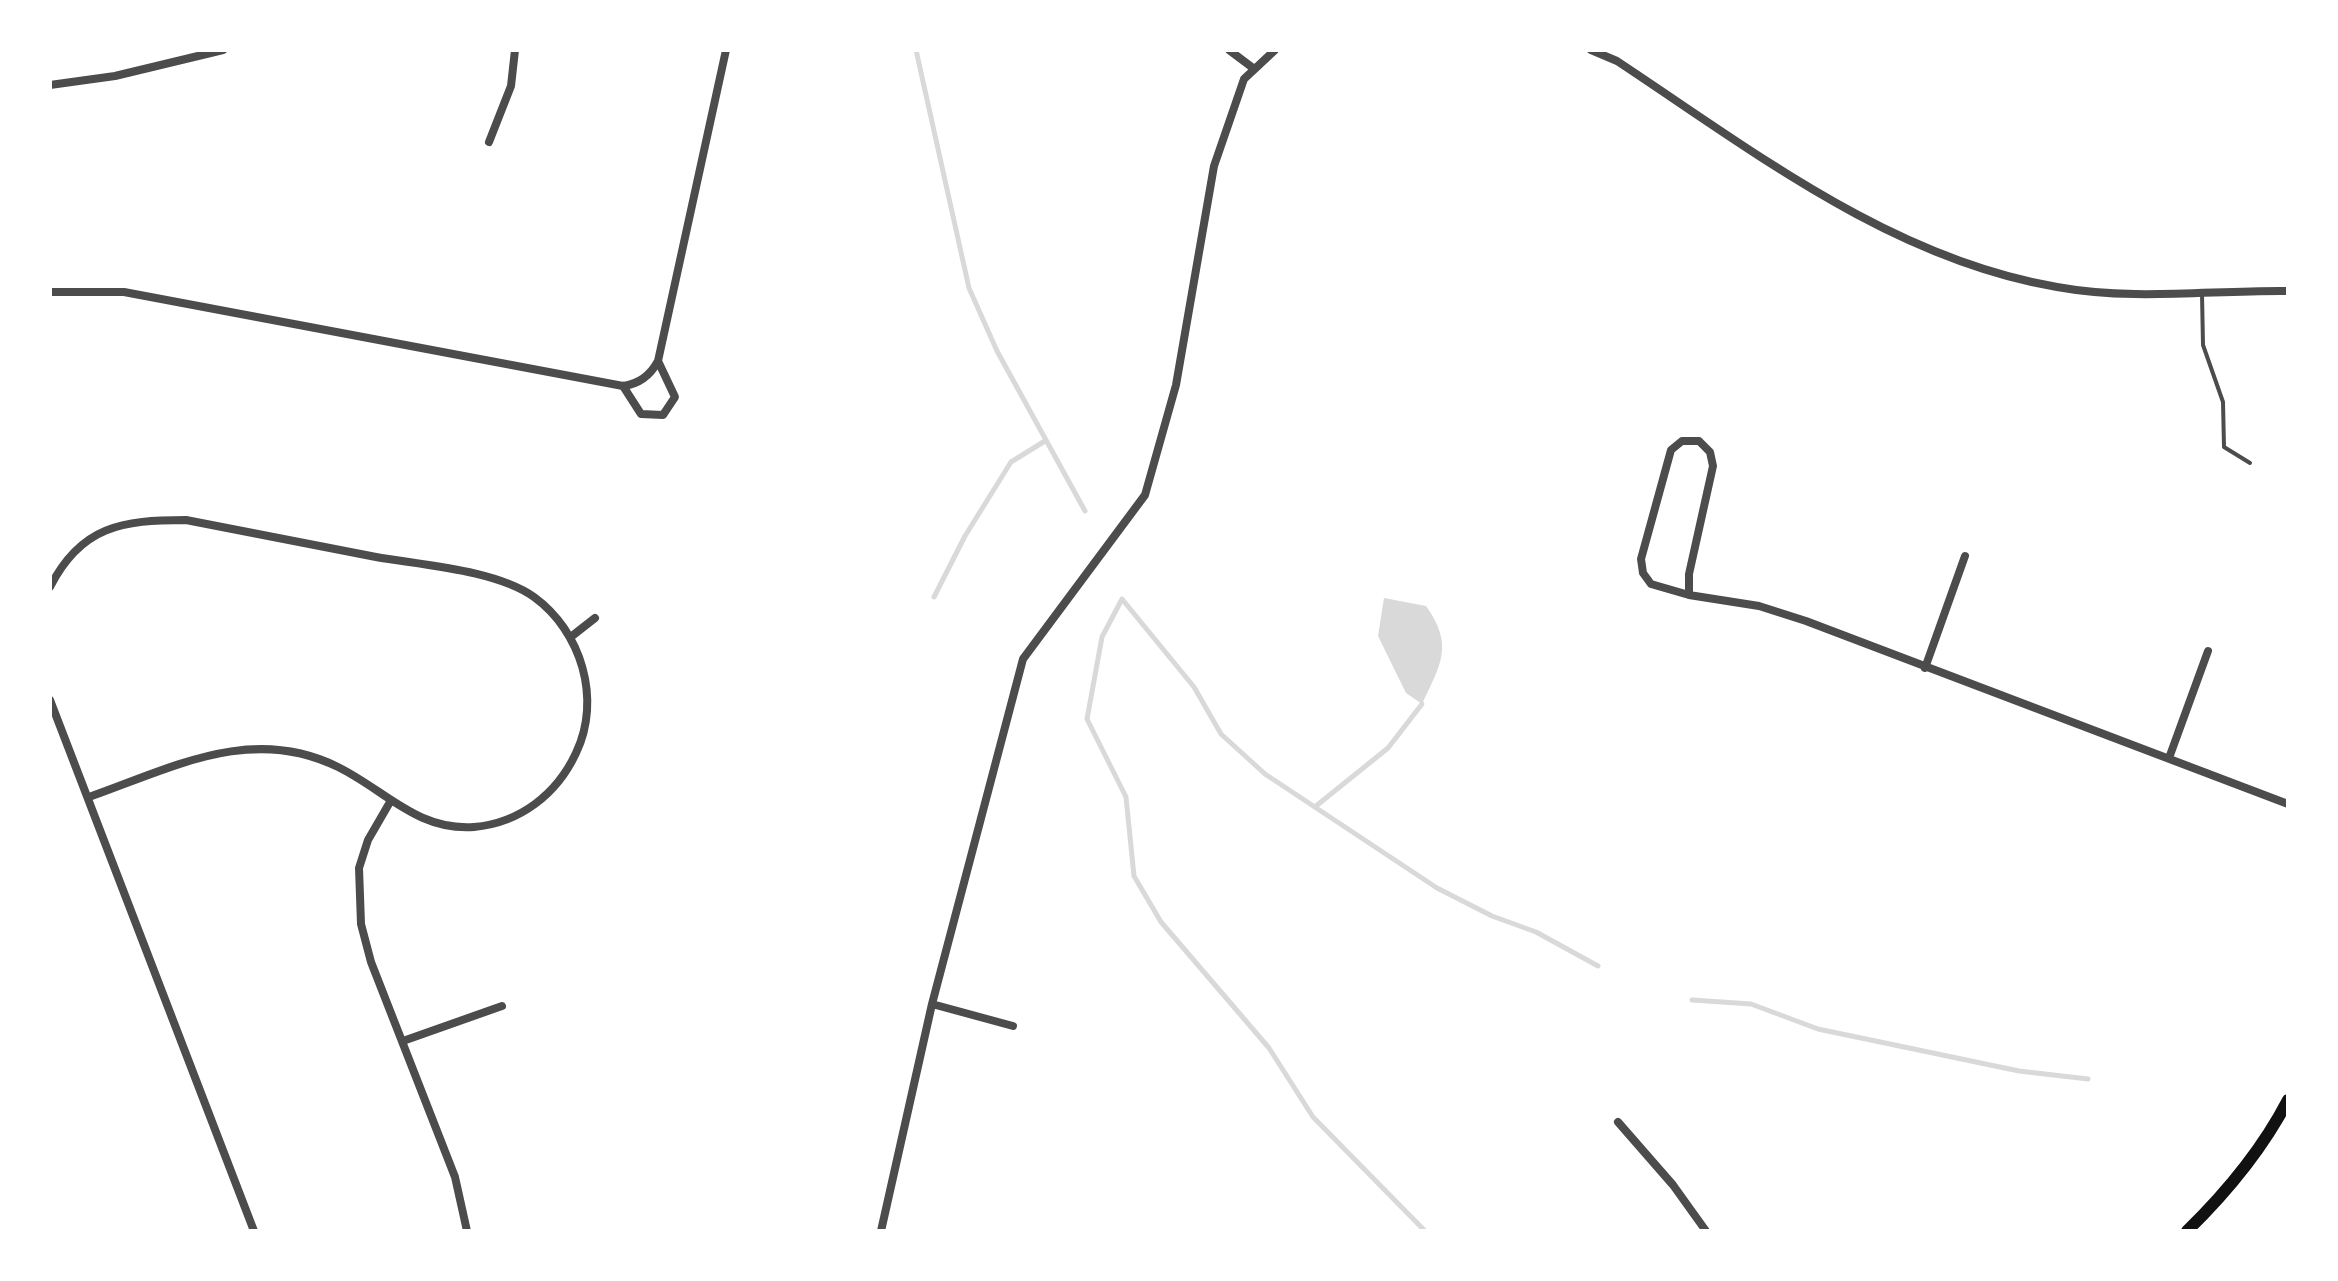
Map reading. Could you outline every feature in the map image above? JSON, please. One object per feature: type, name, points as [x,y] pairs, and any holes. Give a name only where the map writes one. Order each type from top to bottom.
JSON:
[{"type":"main road","points":[[2187,1231],[2223,1193],[2275,1124],[2288,1100]]},
{"type":"street","points":[[50,85],[115,76],[223,50]]},
{"type":"street","points":[[489,142],[511,86],[515,50]]},
{"type":"street","points":[[50,292],[124,292],[623,386],[643,379],[658,361],[726,50]]},
{"type":"street","points":[[1229,50],[1253,68]]},
{"type":"street","points":[[881,1231],[932,1004],[1023,659],[1145,495],[1176,385],[1214,166],[1244,79],[1275,50]]},
{"type":"street","points":[[1591,50],[1617,61],[1772,165],[1910,242],[2001,276],[2059,288],[2119,294],[2288,291]]},
{"type":"street","points":[[623,386],[641,414],[656,418],[663,415],[675,397],[658,361]]},
{"type":"street","points":[[1689,595],[1689,574],[1713,466],[1710,452],[1699,441],[1682,441],[1671,450],[1641,559],[1643,573],[1651,584],[1689,595],[1759,606],[2288,804]]},
{"type":"street","points":[[50,587],[60,567],[77,546],[107,528],[147,520],[186,520],[469,572],[531,595],[557,616],[572,636],[586,677],[583,738],[570,766],[537,804],[508,820],[472,827],[426,821],[390,802],[341,768],[310,755],[228,749],[89,797]]},
{"type":"street","points":[[1925,668],[1965,556]]},
{"type":"street","points":[[50,560],[60,567]]},
{"type":"street","points":[[572,636],[595,618]]},
{"type":"street","points":[[2169,758],[2208,651]]},
{"type":"street","points":[[50,700],[254,1231]]},
{"type":"street","points":[[390,802],[368,840],[359,868],[361,924],[455,1177],[467,1231]]},
{"type":"street","points":[[932,1004],[1013,1026]]},
{"type":"street","points":[[403,1041],[502,1006]]},
{"type":"street","points":[[1618,1122],[1673,1185],[1706,1231]]},
{"type":"lane","points":[[2202,294],[2203,345],[2223,402],[2224,447],[2250,463]]},
{"type":"shaded area","points":[[1384,598],[1426,606],[1440,632],[1442,655],[1422,704],[1406,693],[1378,636]]},
{"type":"waterway","points":[[916,50],[969,288],[997,351],[1085,511]]},
{"type":"waterway","points":[[934,597],[965,536],[1011,462],[1045,441]]},
{"type":"waterway","points":[[1425,1231],[1313,1117],[1269,1048],[1161,922],[1134,876],[1126,797],[1087,719],[1102,637],[1122,599],[1194,687],[1221,734],[1265,774],[1437,888],[1492,916],[1536,932],[1598,966]]},
{"type":"waterway","points":[[1316,806],[1388,748],[1422,704]]},
{"type":"waterway","points":[[1692,1000],[1751,1004],[1818,1029],[2019,1071],[2088,1079]]}]
